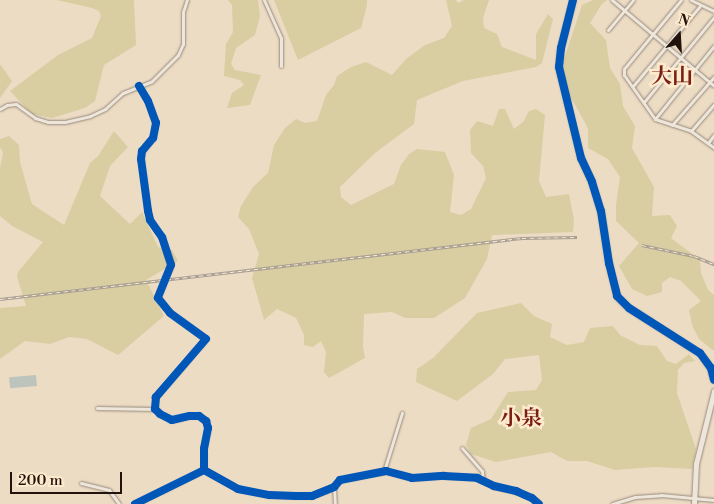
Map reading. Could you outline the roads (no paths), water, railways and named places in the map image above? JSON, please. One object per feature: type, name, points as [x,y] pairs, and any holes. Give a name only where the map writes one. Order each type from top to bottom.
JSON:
[{"type":"street","points":[[0,109],[7,104],[16,104],[35,118],[48,122],[65,122],[90,116],[105,108],[123,93],[158,77],[178,55],[183,44],[183,12],[187,0]]},
{"type":"street","points":[[264,0],[281,38],[281,66]]},
{"type":"street","points":[[573,0],[561,48],[559,67],[581,158],[592,182],[601,211],[609,263],[617,296],[629,308],[696,349],[708,362],[714,380]]},
{"type":"street","points":[[612,0],[714,86]]},
{"type":"street","points":[[608,30],[633,0]]},
{"type":"street","points":[[681,0],[624,69],[624,75],[655,119],[691,131],[714,148]]},
{"type":"street","points":[[691,0],[700,6],[714,11]]},
{"type":"street","points":[[633,86],[700,6]]},
{"type":"street","points":[[644,102],[714,17]]},
{"type":"street","points":[[655,119],[714,46]]},
{"type":"street","points":[[672,125],[714,77]]},
{"type":"street","points":[[139,86],[148,101],[156,123],[153,138],[142,153],[148,210],[150,220],[162,237],[171,265],[158,298],[170,312],[206,338],[156,397],[155,409]]},
{"type":"street","points":[[691,131],[714,105]]},
{"type":"street","points":[[708,143],[714,135]]},
{"type":"street","points":[[694,504],[696,464],[714,391]]},
{"type":"street","points":[[97,408],[155,409],[172,420],[200,416],[206,421],[208,428],[204,450],[204,470]]},
{"type":"street","points":[[384,472],[402,413]]},
{"type":"street","points":[[462,448],[482,471],[483,480]]},
{"type":"street","points":[[204,470],[238,489],[269,495],[312,496],[334,487],[340,480],[384,472],[412,478],[444,476],[483,480],[494,486],[532,498],[539,504]]},
{"type":"street","points":[[135,504],[204,470]]},
{"type":"street","points":[[81,483],[109,490],[119,504]]},
{"type":"street","points":[[334,487],[335,504]]},
{"type":"street","points":[[612,504],[635,497],[661,495],[714,500]]},
{"type":"railway","points":[[0,299],[522,238],[577,237]]},
{"type":"railway","points":[[642,245],[694,256],[714,264]]},
{"type":"district","name":"大山","points":[[672,77]]},
{"type":"district","name":"小泉","points":[[521,419]]}]
